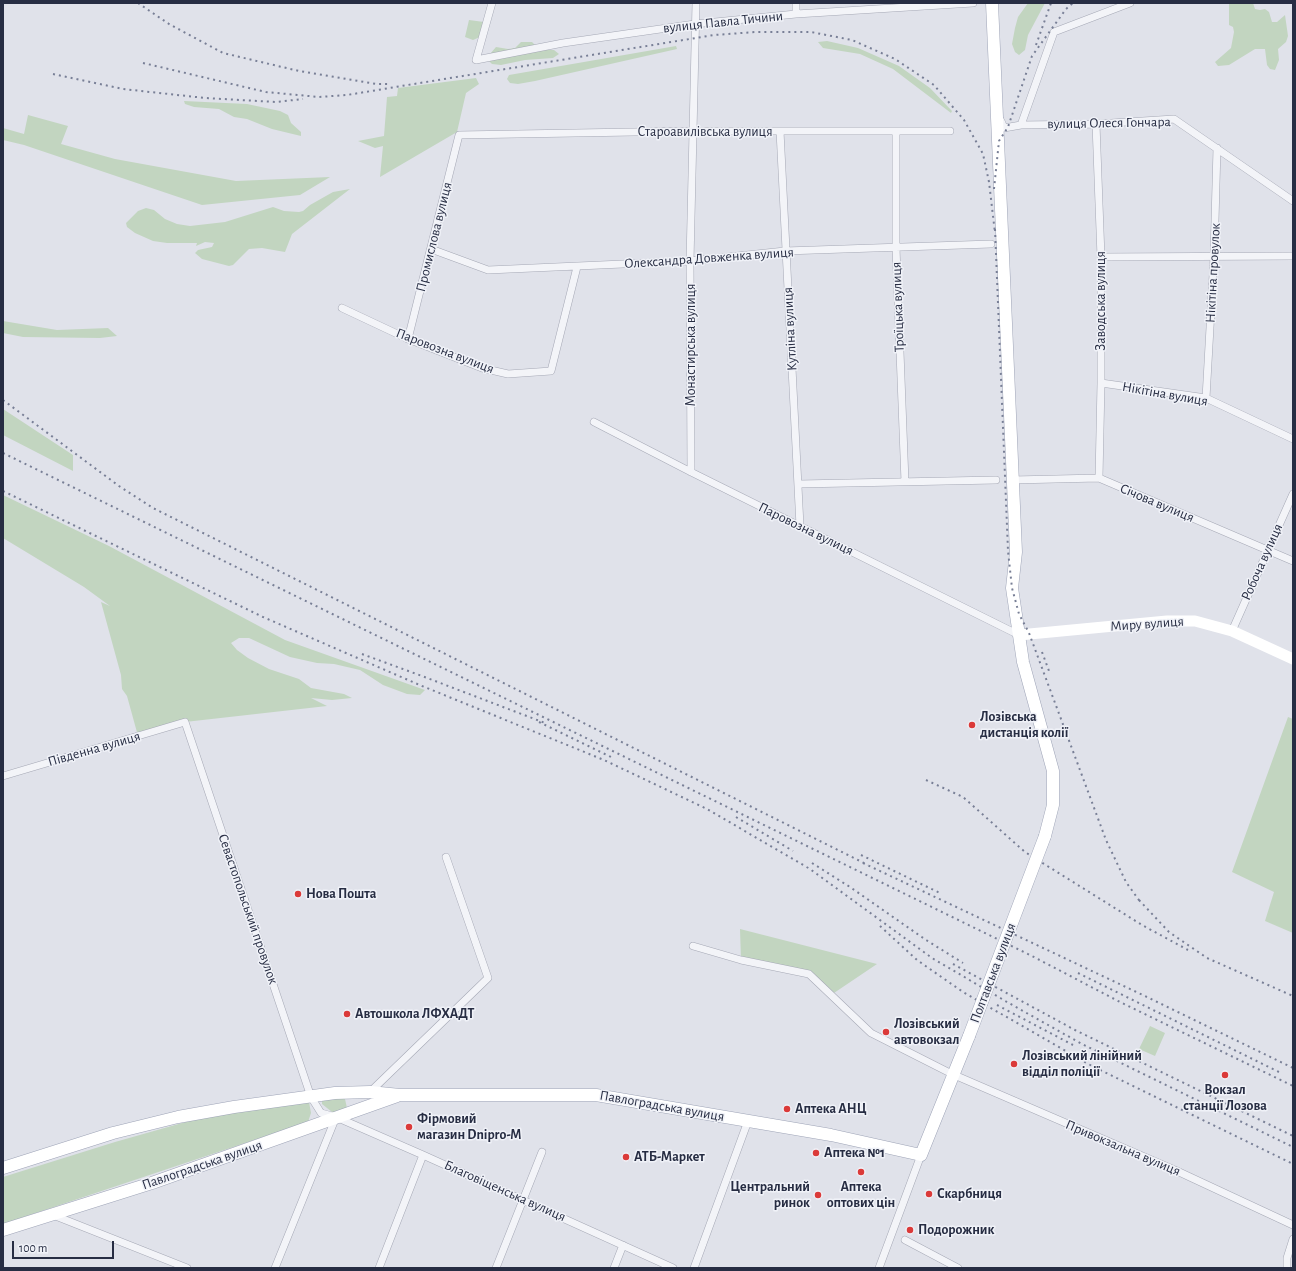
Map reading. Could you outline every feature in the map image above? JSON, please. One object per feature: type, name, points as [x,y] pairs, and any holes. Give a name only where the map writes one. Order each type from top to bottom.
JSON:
[{"type":"main road","name":"Полтавська вулиця","points":[[921,1155],[952,1074],[969,1036],[1045,836],[1053,805],[1053,771],[1023,662],[1012,588],[1016,552],[992,3]]},
{"type":"main road","name":"Миру вулиця","points":[[1019,635],[1166,621],[1195,621],[1232,631],[1293,659]]},
{"type":"main road","name":"Павлоградська вулиця","points":[[3,1168],[113,1133],[178,1117],[234,1107],[335,1093],[370,1092],[400,1095],[596,1095],[831,1135],[921,1155]]},
{"type":"main road","name":"Павлоградська вулиця","points":[[3,1230],[152,1183],[400,1095]]},
{"type":"street","name":"вулиця Павла Тичини","points":[[492,3],[476,60],[563,43],[695,24],[796,14],[973,3]]},
{"type":"street","name":"Монастирська вулиця","points":[[691,472],[690,261],[696,3]]},
{"type":"street","points":[[796,3],[796,14]]},
{"type":"street","points":[[1021,125],[1054,32],[1130,3]]},
{"type":"street","name":"вулиця Олеся Гончара","points":[[1001,121],[1004,128],[1021,125],[1096,124],[1174,119],[1293,201]]},
{"type":"street","name":"Заводська вулиця","points":[[1096,124],[1101,257],[1099,478]]},
{"type":"street","name":"Староавилівська вулиця","points":[[459,135],[692,131],[950,131]]},
{"type":"street","name":"Кутліна вулиця","points":[[780,131],[800,526]]},
{"type":"street","name":"Троїцька вулиця","points":[[896,132],[896,248],[905,482]]},
{"type":"street","name":"Промислова вулиця","points":[[408,338],[459,135]]},
{"type":"street","name":"Нікітіна провулок","points":[[1206,398],[1214,257],[1217,148]]},
{"type":"street","name":"Олександра Довженка вулиця","points":[[431,249],[488,270],[690,261],[785,252],[991,244]]},
{"type":"street","points":[[1101,257],[1293,256]]},
{"type":"street","name":"Паровозна вулиця","points":[[342,308],[408,338],[482,368],[508,374],[551,371],[577,267]]},
{"type":"street","name":"Нікітіна вулиця","points":[[1101,383],[1206,398],[1293,439]]},
{"type":"street","name":"Паровозна вулиця","points":[[594,422],[691,472],[1019,635]]},
{"type":"street","name":"Січова вулиця","points":[[1013,480],[1099,478],[1293,561]]},
{"type":"street","points":[[799,484],[996,480]]},
{"type":"street","name":"Робоча вулиця","points":[[1232,631],[1267,549],[1293,494]]},
{"type":"street","name":"Південна вулиця","points":[[3,776],[185,722]]},
{"type":"street","name":"Севастопольський провулок","points":[[185,722],[311,1097],[321,1112],[336,1117]]},
{"type":"street","points":[[370,1092],[488,978],[446,856]]},
{"type":"street","name":"Привокзальна вулиця","points":[[693,946],[741,960],[809,974],[871,1033],[952,1074],[1177,1171],[1293,1225]]},
{"type":"street","points":[[275,1268],[336,1117]]},
{"type":"street","name":"Благовіщенська вулиця","points":[[336,1117],[423,1154],[673,1268]]},
{"type":"street","points":[[694,1268],[748,1121]]},
{"type":"street","points":[[496,1268],[542,1152]]},
{"type":"street","points":[[379,1268],[423,1154]]},
{"type":"street","points":[[879,1268],[921,1155]]},
{"type":"street","points":[[51,1214],[187,1268]]},
{"type":"street","points":[[1287,1268],[1287,1258],[1293,1239]]},
{"type":"street","points":[[905,1240],[958,1268]]},
{"type":"street","points":[[614,1268],[623,1245]]},
{"type":"green space","points":[[1028,3],[1045,3],[1028,35],[1025,50],[1019,55],[1015,52],[1012,44],[1018,17]]},
{"type":"green space","points":[[1224,3],[1253,3],[1255,9],[1265,9],[1269,12],[1272,22],[1277,22],[1285,15],[1288,36],[1286,42],[1278,49],[1279,60],[1275,70],[1270,69],[1267,65],[1265,49],[1255,49],[1229,65],[1218,66],[1215,62],[1231,48],[1234,32],[1233,27],[1229,25],[1229,4]]},
{"type":"green space","points":[[469,20],[484,22],[480,37],[473,40],[465,37]]},
{"type":"green space","points":[[827,41],[858,48],[899,66],[930,88],[952,111],[951,113],[893,69],[860,54],[823,48],[818,42]]},
{"type":"green space","points":[[521,42],[532,42],[538,48],[554,50],[559,54],[553,58],[525,60],[501,65],[492,64],[489,61],[490,54],[496,47],[508,49],[515,48]]},
{"type":"green space","points":[[676,46],[677,49],[535,81],[518,84],[510,83],[507,79],[509,75]]},
{"type":"green space","points":[[476,78],[479,84],[466,93],[457,132],[380,177],[383,146],[375,148],[358,141],[384,136],[387,97],[397,96],[398,88]]},
{"type":"green space","points":[[184,101],[247,104],[280,111],[288,115],[291,123],[301,132],[301,136],[272,129],[247,119],[234,117],[219,109],[194,107],[185,104]]},
{"type":"green space","points":[[28,115],[68,126],[61,144],[115,159],[236,181],[330,177],[300,195],[202,205],[24,145],[3,140],[3,128],[24,134]]},
{"type":"green space","points":[[350,189],[292,234],[285,252],[262,248],[249,249],[233,265],[229,266],[202,259],[195,253],[198,250],[212,247],[214,243],[205,242],[196,246],[197,243],[167,243],[153,241],[135,233],[127,227],[126,223],[138,211],[146,208],[154,210],[165,219],[177,224],[190,226],[225,222],[273,207],[284,211],[299,212],[333,192]]},
{"type":"green space","points":[[3,321],[57,330],[108,328],[117,336],[100,338],[23,337],[3,333]]},
{"type":"green space","points":[[3,409],[73,455],[73,471],[3,435]]},
{"type":"green space","points":[[3,495],[109,546],[285,640],[425,690],[420,695],[407,694],[383,685],[360,670],[290,657],[249,638],[239,638],[231,643],[237,650],[248,658],[269,669],[299,679],[311,688],[344,694],[352,698],[332,700],[311,698],[327,706],[185,722],[138,736],[127,696],[122,689],[121,675],[101,602],[110,606],[84,587],[3,538]]},
{"type":"green space","points":[[1288,717],[1293,719],[1293,933],[1265,921],[1274,892],[1232,872]]},
{"type":"green space","points":[[740,929],[877,964],[831,995],[809,974],[741,960]]},
{"type":"green space","points":[[1150,1026],[1165,1033],[1155,1056],[1139,1049]]},
{"type":"green space","points":[[339,1098],[345,1099],[347,1108],[342,1112],[332,1112],[322,1104],[322,1100]]},
{"type":"green space","points":[[309,1102],[311,1113],[308,1122],[3,1224],[3,1177],[115,1142],[221,1112]]},
{"type":"railway","points":[[138,3],[169,24],[223,53],[299,71],[376,84],[388,84]]},
{"type":"railway","points":[[1036,45],[1051,3]]},
{"type":"railway","points":[[994,189],[999,141],[1008,127],[1032,56],[1066,9],[1073,3]]},
{"type":"railway","points":[[143,63],[266,92],[319,97],[347,95],[714,35],[756,32],[811,32],[852,40],[895,59],[934,85],[964,120],[983,154],[989,182],[995,233]]},
{"type":"railway","points":[[53,74],[123,89],[205,98],[276,102],[303,99]]},
{"type":"railway","points":[[995,229],[1008,551],[1012,588],[1019,614],[1029,633],[1106,840],[1126,882],[1141,903]]},
{"type":"railway","points":[[3,400],[119,486],[153,508],[868,865]]},
{"type":"railway","points":[[3,453],[1032,956],[1120,1002],[1293,1086]]},
{"type":"railway","points":[[3,491],[263,617],[422,686],[604,760],[707,809],[810,869],[932,958],[1007,1002],[1082,1044],[1293,1147]]},
{"type":"railway","points":[[1042,652],[1049,671]]},
{"type":"railway","points":[[362,654],[545,723]]},
{"type":"railway","points":[[539,722],[611,757]]},
{"type":"railway","points":[[926,780],[963,797],[1025,852],[1142,925],[1188,950]]},
{"type":"railway","points":[[736,817],[793,851]]},
{"type":"railway","points":[[861,855],[942,894]]},
{"type":"railway","points":[[812,863],[850,887],[926,940],[963,963]]},
{"type":"railway","points":[[863,863],[1147,997],[1293,1068]]},
{"type":"railway","points":[[1139,900],[1169,932],[1207,958],[1293,996]]},
{"type":"railway","points":[[880,926],[917,960],[963,992],[1092,1066],[1293,1164]]},
{"type":"railway","points":[[953,964],[1075,1030],[1293,1136]]},
{"type":"railway","points":[[1078,973],[1281,1073]]},
{"type":"railway","points":[[997,1005],[1073,1045]]},
{"type":"place","name":"Лозівська дистанція колії","points":[[972,725]]},
{"type":"place","name":"Нова Пошта","points":[[298,894]]},
{"type":"place","name":"Автошкола ЛФХАДТ","points":[[347,1014]]},
{"type":"place","name":"Лозівський автовокзал","points":[[886,1032]]},
{"type":"place","name":"Лозівський лінійний відділ поліції","points":[[1014,1064]]},
{"type":"place","name":"Вокзал станції Лозова","points":[[1225,1075]]},
{"type":"place","name":"Аптека АНЦ","points":[[787,1109]]},
{"type":"place","name":"Фірмовий магазин Dnipro-M","points":[[409,1127]]},
{"type":"place","name":"Аптека №1","points":[[816,1153]]},
{"type":"place","name":"АТБ-Маркет","points":[[626,1157]]},
{"type":"place","name":"Аптека оптових цін","points":[[861,1172]]},
{"type":"place","name":"Скарбниця","points":[[929,1194]]},
{"type":"place","name":"Центральний ринок","points":[[818,1195]]},
{"type":"place","name":"Подорожник","points":[[910,1230]]}]
